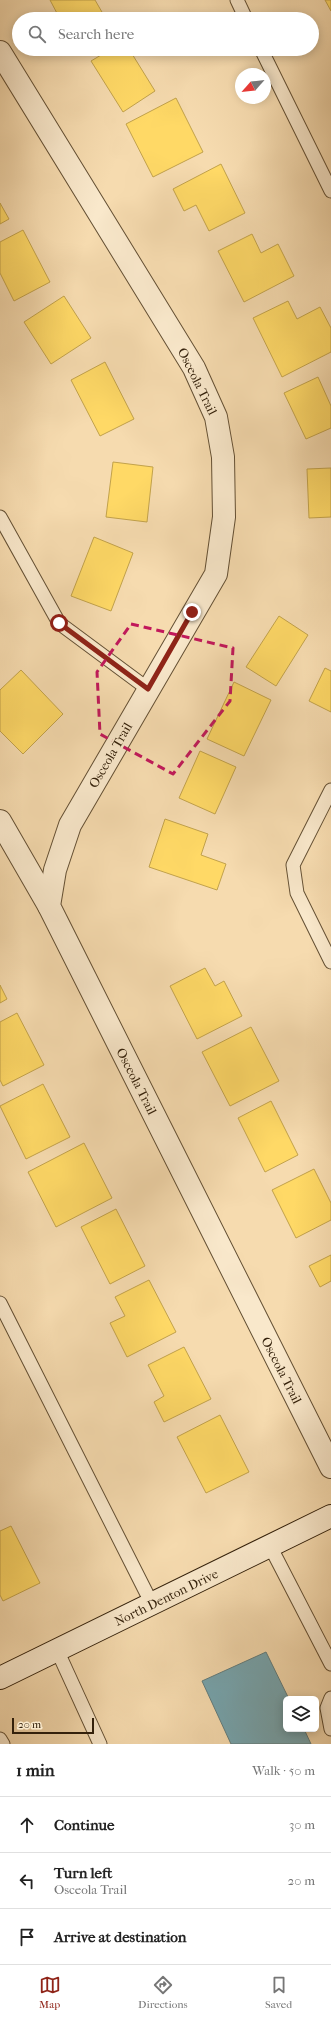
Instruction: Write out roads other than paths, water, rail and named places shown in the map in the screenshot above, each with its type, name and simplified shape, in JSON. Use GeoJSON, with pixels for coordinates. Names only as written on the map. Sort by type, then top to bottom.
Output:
{"type":"FeatureCollection","features":[{"type":"Feature","properties":{"kind":"street","name":"Osceola Trail"},"geometry":{"type":"LineString","coordinates":[[0,52],[194,368],[216,417],[223,457],[224,517],[216,574],[70,825],[55,870],[49,906],[331,1468]]}},
{"type":"Feature","properties":{"kind":"street"},"geometry":{"type":"LineString","coordinates":[[0,821],[49,906]]}},
{"type":"Feature","properties":{"kind":"street","name":"North Denton Drive"},"geometry":{"type":"LineString","coordinates":[[0,1678],[331,1516]]}},
{"type":"Feature","properties":{"kind":"lane"},"geometry":{"type":"LineString","coordinates":[[237,0],[243,12]]}},
{"type":"Feature","properties":{"kind":"lane"},"geometry":{"type":"LineString","coordinates":[[264,56],[331,191]]}},
{"type":"Feature","properties":{"kind":"lane"},"geometry":{"type":"LineString","coordinates":[[0,516],[59,623],[148,689]]}},
{"type":"Feature","properties":{"kind":"lane"},"geometry":{"type":"LineString","coordinates":[[331,790],[293,865],[297,893],[331,962]]}},
{"type":"Feature","properties":{"kind":"lane"},"geometry":{"type":"LineString","coordinates":[[0,1303],[152,1604]]}},
{"type":"Feature","properties":{"kind":"lane"},"geometry":{"type":"LineString","coordinates":[[270,1546],[331,1664]]}},
{"type":"Feature","properties":{"kind":"lane"},"geometry":{"type":"LineString","coordinates":[[57,1650],[100,1744]]}},
{"type":"Feature","properties":{"kind":"lane"},"geometry":{"type":"LineString","coordinates":[[331,1698],[327,1708],[331,1729]]}},
{"type":"Feature","properties":{"kind":"lane"},"geometry":{"type":"LineString","coordinates":[[0,1739],[3,1744]]}}]}
